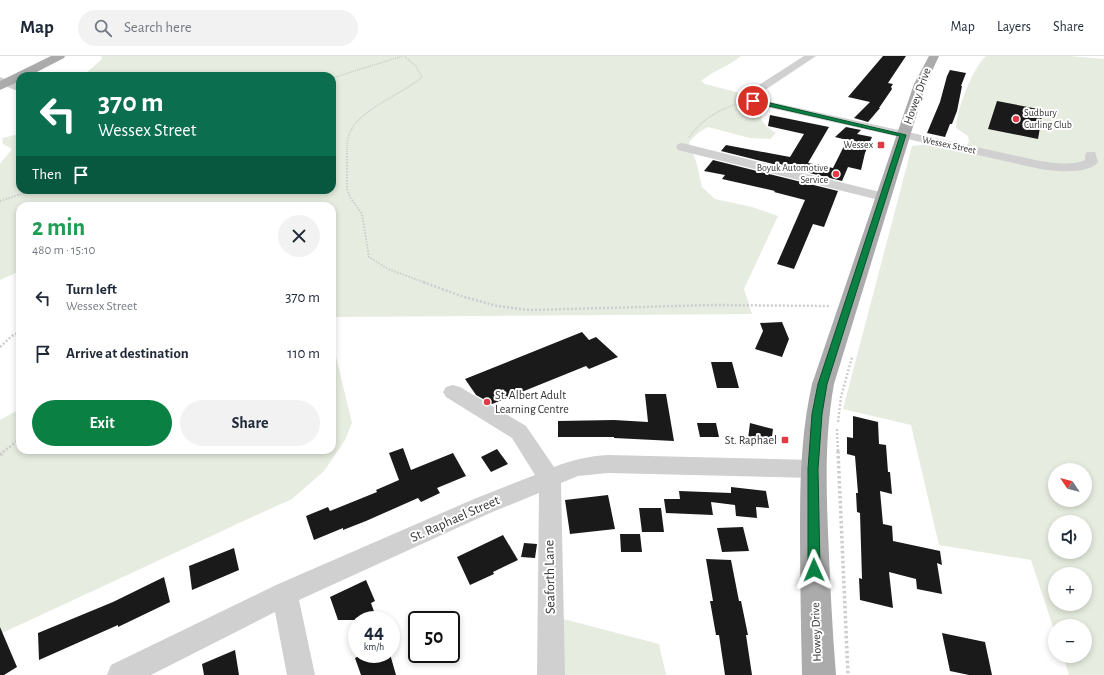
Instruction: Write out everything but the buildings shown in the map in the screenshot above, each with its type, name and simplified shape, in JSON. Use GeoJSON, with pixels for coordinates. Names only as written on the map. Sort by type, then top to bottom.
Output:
{"type":"FeatureCollection","features":[{"type":"Feature","properties":{"kind":"main road"},"geometry":{"type":"LineString","coordinates":[[26,72],[60,56]]}},
{"type":"Feature","properties":{"kind":"main road","name":"Howey Drive"},"geometry":{"type":"LineString","coordinates":[[818,675],[813,469],[817,414],[823,384],[903,135],[924,73],[934,56]]}},
{"type":"Feature","properties":{"kind":"main road"},"geometry":{"type":"LineString","coordinates":[[2,83],[16,76]]}},
{"type":"Feature","properties":{"kind":"street"},"geometry":{"type":"LineString","coordinates":[[753,101],[752,96],[755,92],[811,56]]}},
{"type":"Feature","properties":{"kind":"street"},"geometry":{"type":"LineString","coordinates":[[2,83],[16,88]]}},
{"type":"Feature","properties":{"kind":"street","name":"Wessex Street"},"geometry":{"type":"LineString","coordinates":[[753,101],[1040,165],[1059,167],[1085,165],[1092,162],[1091,155]]}},
{"type":"Feature","properties":{"kind":"street"},"geometry":{"type":"LineString","coordinates":[[682,147],[883,197]]}},
{"type":"Feature","properties":{"kind":"street"},"geometry":{"type":"LineString","coordinates":[[453,392],[519,432],[550,479]]}},
{"type":"Feature","properties":{"kind":"street","name":"St. Raphael Street"},"geometry":{"type":"LineString","coordinates":[[122,675],[285,594],[482,506],[575,468],[589,465],[813,469]]}},
{"type":"Feature","properties":{"kind":"street","name":"Seaforth Lane"},"geometry":{"type":"LineString","coordinates":[[550,479],[551,675]]}},
{"type":"Feature","properties":{"kind":"street"},"geometry":{"type":"LineString","coordinates":[[285,594],[301,675]]}},
{"type":"Feature","properties":{"kind":"path"},"geometry":{"type":"LineString","coordinates":[[336,77],[403,56],[416,66],[422,77],[405,90],[360,119],[350,131],[347,142],[346,177],[348,192],[361,212],[365,225],[369,256],[388,269],[468,298],[497,306],[530,310],[715,305],[830,306]]}},
{"type":"Feature","properties":{"kind":"path"},"geometry":{"type":"LineString","coordinates":[[682,147],[693,131],[712,114],[730,105],[753,101]]}},
{"type":"Feature","properties":{"kind":"path"},"geometry":{"type":"LineString","coordinates":[[0,201],[20,194]]}},
{"type":"Feature","properties":{"kind":"path"},"geometry":{"type":"LineString","coordinates":[[0,347],[16,334]]}},
{"type":"Feature","properties":{"kind":"path"},"geometry":{"type":"LineString","coordinates":[[848,675],[837,427],[842,397],[852,355]]}},
{"type":"Feature","properties":{"kind":"path"},"geometry":{"type":"LineString","coordinates":[[0,455],[16,442]]}},
{"type":"Feature","properties":{"kind":"shaded area"},"geometry":{"type":"Polygon","coordinates":[[[741,56],[701,81],[705,84],[752,96],[767,104],[761,119],[766,126],[776,133],[770,139],[750,138],[708,127],[699,132],[689,142],[696,161],[702,187],[715,199],[752,207],[778,216],[744,289],[752,314],[336,317],[336,202],[16,202],[16,273],[0,280],[0,164],[12,149],[3,144],[2,138],[16,135],[16,194],[336,194],[336,72],[87,72],[102,59],[101,57],[741,56]]]}},
{"type":"Feature","properties":{"kind":"shaded area"},"geometry":{"type":"Polygon","coordinates":[[[986,56],[1069,56],[1104,59],[1104,675],[1069,675],[1065,663],[1092,663],[1092,619],[1050,619],[1031,560],[939,545],[911,425],[843,409],[912,146],[939,143],[966,146],[969,142],[968,136],[956,128],[957,120],[962,100],[976,70],[986,56]]]}},
{"type":"Feature","properties":{"kind":"shaded area"},"geometry":{"type":"Polygon","coordinates":[[[336,357],[352,423],[345,440],[336,453],[336,357]]]}},
{"type":"Feature","properties":{"kind":"shaded area"},"geometry":{"type":"Polygon","coordinates":[[[16,411],[16,454],[336,454],[324,471],[292,499],[0,634],[0,420],[16,411]]]}},
{"type":"Feature","properties":{"kind":"shaded area"},"geometry":{"type":"Polygon","coordinates":[[[552,616],[659,644],[666,675],[553,675],[552,616]]]}},
{"type":"Feature","properties":{"kind":"place","name":"Sudbury Curling Club"},"geometry":{"type":"Point","coordinates":[1016,119]}},
{"type":"Feature","properties":{"kind":"place","name":"Wessex"},"geometry":{"type":"Point","coordinates":[881,145]}},
{"type":"Feature","properties":{"kind":"place","name":"Boyuk Automotive Service"},"geometry":{"type":"Point","coordinates":[836,174]}},
{"type":"Feature","properties":{"kind":"place","name":"St. Albert Adult Learning Centre"},"geometry":{"type":"Point","coordinates":[487,402]}},
{"type":"Feature","properties":{"kind":"place","name":"St. Raphael"},"geometry":{"type":"Point","coordinates":[785,440]}},
{"type":"Feature","properties":{"kind":"route"},"geometry":{"type":"LineString","coordinates":[[753,101],[903,135],[823,384],[817,414],[813,469],[814,570]]}}]}
